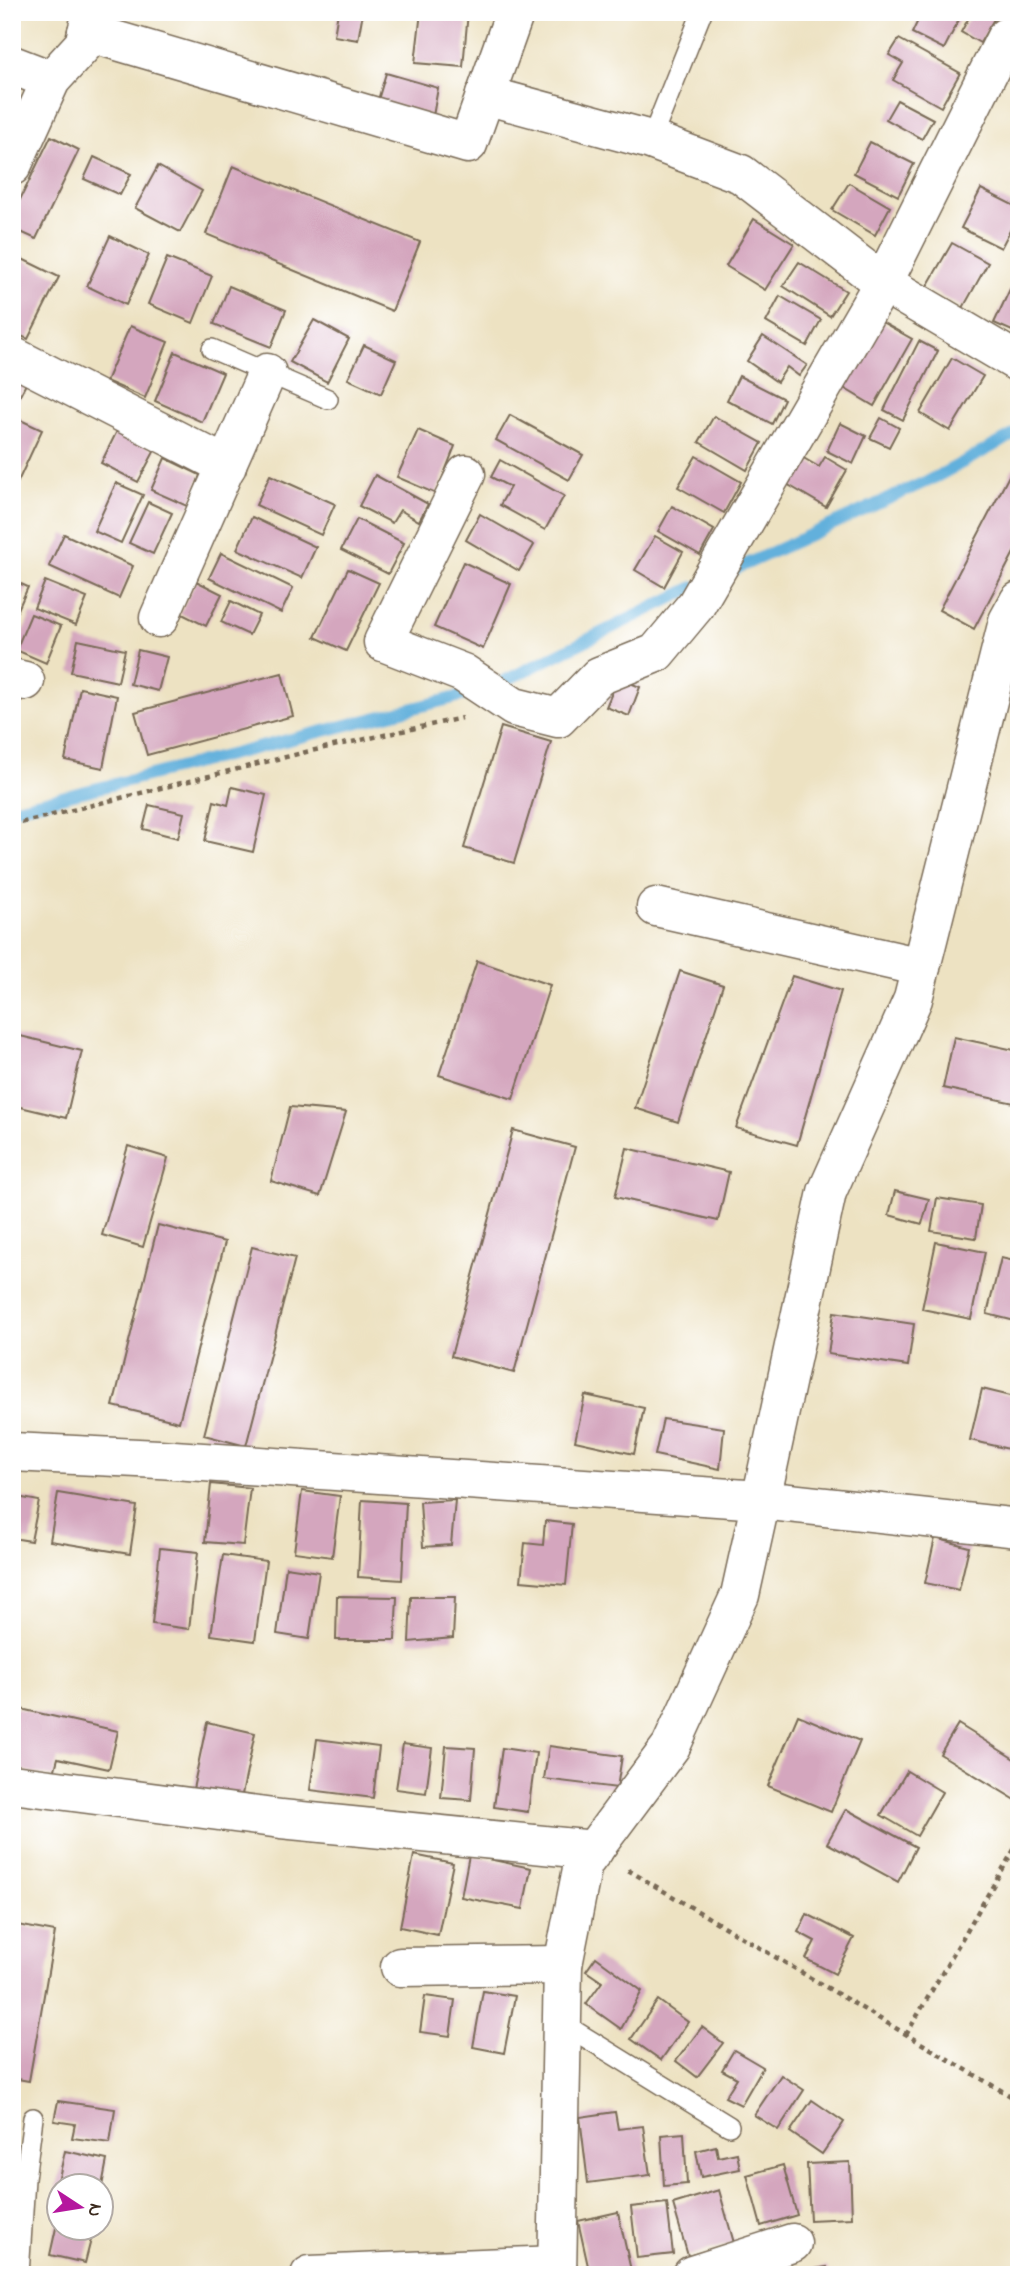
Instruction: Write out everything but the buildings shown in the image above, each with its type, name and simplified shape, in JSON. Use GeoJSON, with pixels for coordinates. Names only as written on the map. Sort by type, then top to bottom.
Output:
{"type":"FeatureCollection","features":[{"type":"Feature","properties":{"kind":"street"},"geometry":{"type":"LineString","coordinates":[[12,166],[51,80],[83,44],[89,22],[468,144],[515,12]]}},
{"type":"Feature","properties":{"kind":"street"},"geometry":{"type":"LineString","coordinates":[[466,474],[383,642],[463,673],[514,707],[558,719],[599,676],[656,653],[696,605],[883,283],[1006,37]]}},
{"type":"Feature","properties":{"kind":"street"},"geometry":{"type":"LineString","coordinates":[[12,65],[51,80]]}},
{"type":"Feature","properties":{"kind":"street"},"geometry":{"type":"LineString","coordinates":[[485,95],[651,140],[741,174],[883,283],[1019,363]]}},
{"type":"Feature","properties":{"kind":"street"},"geometry":{"type":"LineString","coordinates":[[12,356],[227,466]]}},
{"type":"Feature","properties":{"kind":"street"},"geometry":{"type":"LineString","coordinates":[[159,618],[267,373]]}},
{"type":"Feature","properties":{"kind":"street"},"geometry":{"type":"LineString","coordinates":[[310,2275],[557,2270],[563,1965],[583,1864],[671,1746],[740,1595],[827,1192],[913,999],[1005,635],[1019,601]]}},
{"type":"Feature","properties":{"kind":"street"},"geometry":{"type":"LineString","coordinates":[[656,907],[921,967]]}},
{"type":"Feature","properties":{"kind":"street"},"geometry":{"type":"LineString","coordinates":[[12,1452],[187,1461],[761,1500],[1019,1528]]}},
{"type":"Feature","properties":{"kind":"street"},"geometry":{"type":"LineString","coordinates":[[12,1784],[281,1819],[594,1850]]}},
{"type":"Feature","properties":{"kind":"street"},"geometry":{"type":"LineString","coordinates":[[400,1966],[563,1965]]}},
{"type":"Feature","properties":{"kind":"street"},"geometry":{"type":"LineString","coordinates":[[692,2275],[792,2243]]}},
{"type":"Feature","properties":{"kind":"lane"},"geometry":{"type":"LineString","coordinates":[[651,140],[702,12]]}},
{"type":"Feature","properties":{"kind":"lane"},"geometry":{"type":"LineString","coordinates":[[212,349],[328,399]]}},
{"type":"Feature","properties":{"kind":"lane"},"geometry":{"type":"LineString","coordinates":[[562,2023],[729,2126]]}},
{"type":"Feature","properties":{"kind":"lane"},"geometry":{"type":"LineString","coordinates":[[19,2275],[25,2179],[33,2118]]}},
{"type":"Feature","properties":{"kind":"path"},"geometry":{"type":"LineString","coordinates":[[12,825],[306,752],[514,707]]}},
{"type":"Feature","properties":{"kind":"path"},"geometry":{"type":"LineString","coordinates":[[906,2035],[1019,1841]]}},
{"type":"Feature","properties":{"kind":"path"},"geometry":{"type":"LineString","coordinates":[[594,1850],[1019,2101]]}},
{"type":"Feature","properties":{"kind":"waterway"},"geometry":{"type":"LineString","coordinates":[[727,573],[938,476],[1019,432]]}},
{"type":"Feature","properties":{"kind":"waterway"},"geometry":{"type":"LineString","coordinates":[[494,686],[694,587]]}},
{"type":"Feature","properties":{"kind":"waterway"},"geometry":{"type":"LineString","coordinates":[[12,809],[477,692]]}}]}
